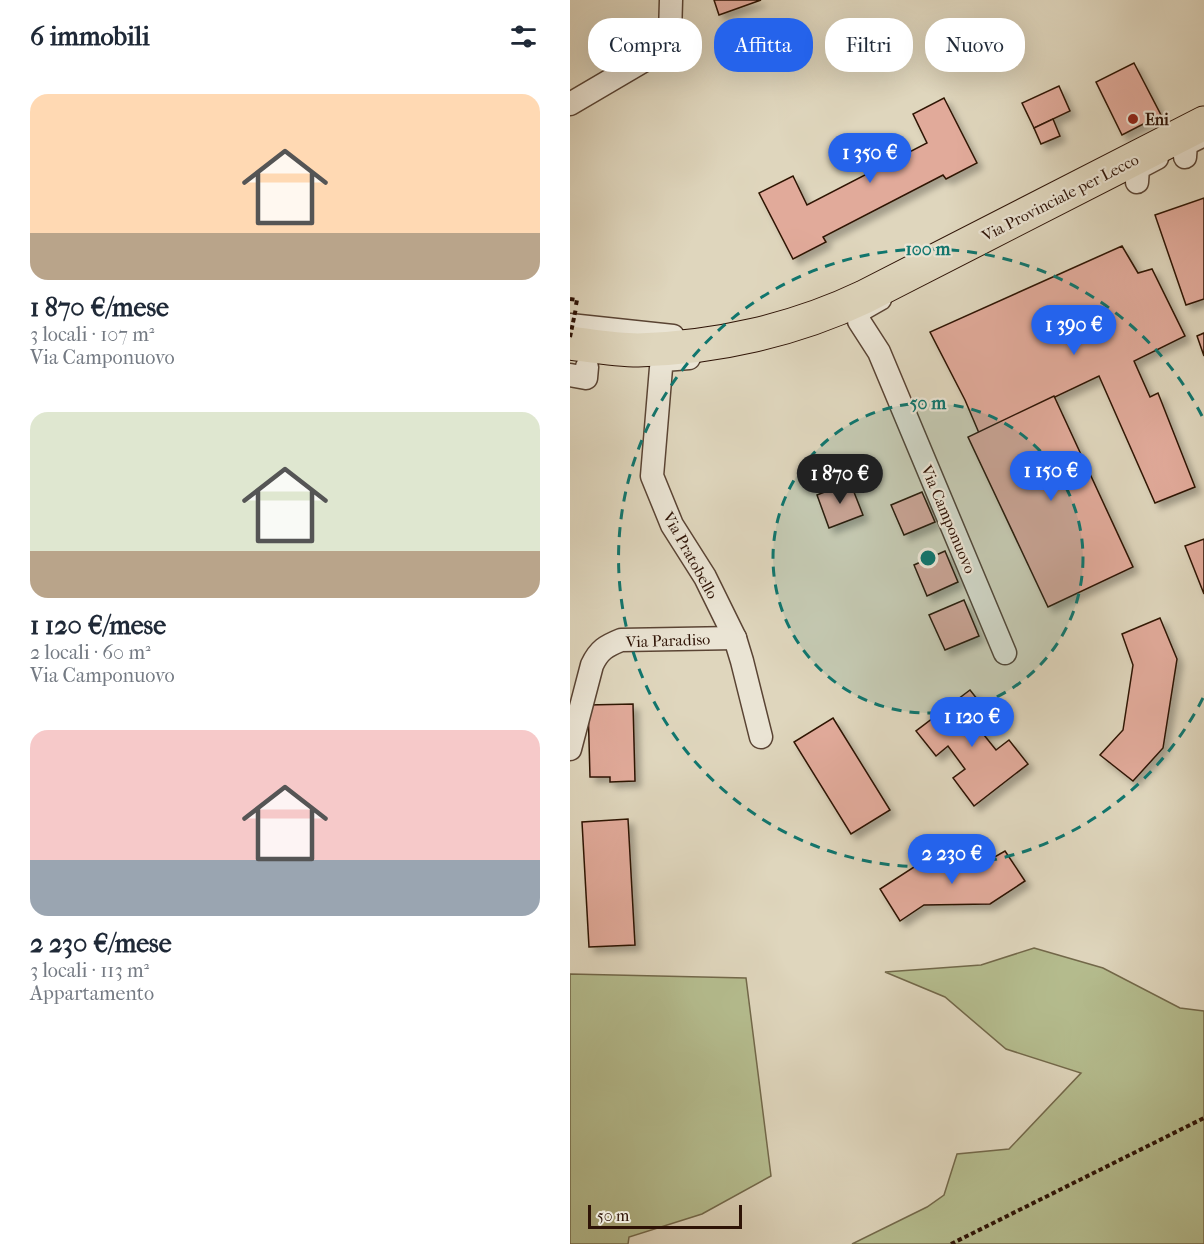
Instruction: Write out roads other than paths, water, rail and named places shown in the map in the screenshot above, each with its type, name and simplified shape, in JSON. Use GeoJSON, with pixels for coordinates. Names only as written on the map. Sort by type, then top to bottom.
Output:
{"type":"FeatureCollection","features":[{"type":"Feature","properties":{"kind":"main road","name":"Via Provinciale per Lecco"},"geometry":{"type":"LineString","coordinates":[[574,363],[612,372],[645,371],[712,364],[804,343],[859,321],[1137,182],[1191,145],[1204,123]]}},
{"type":"Feature","properties":{"kind":"main road","name":"Via Provinciale per Lecco"},"geometry":{"type":"LineString","coordinates":[[574,363],[638,350],[708,343],[798,324],[831,312],[919,269],[1191,145]]}},
{"type":"Feature","properties":{"kind":"street"},"geometry":{"type":"LineString","coordinates":[[570,104],[662,50],[670,35],[671,0]]}},
{"type":"Feature","properties":{"kind":"street"},"geometry":{"type":"LineString","coordinates":[[859,321],[859,311],[913,282],[917,278],[919,269]]}},
{"type":"Feature","properties":{"kind":"street"},"geometry":{"type":"LineString","coordinates":[[573,316],[708,343],[699,354],[682,359],[664,360],[661,368]]}},
{"type":"Feature","properties":{"kind":"street","name":"Via Camponuovo"},"geometry":{"type":"LineString","coordinates":[[859,321],[879,352],[1005,653]]}},
{"type":"Feature","properties":{"kind":"street","name":"Via Pratobello"},"geometry":{"type":"LineString","coordinates":[[661,368],[652,476],[672,525],[705,577],[735,638],[761,737]]}},
{"type":"Feature","properties":{"kind":"street","name":"Via Paradiso"},"geometry":{"type":"LineString","coordinates":[[570,749],[592,664],[604,647],[621,640],[735,638]]}},
{"type":"Feature","properties":{"kind":"place","name":"Eni"},"geometry":{"type":"Point","coordinates":[1133,119]}}]}
